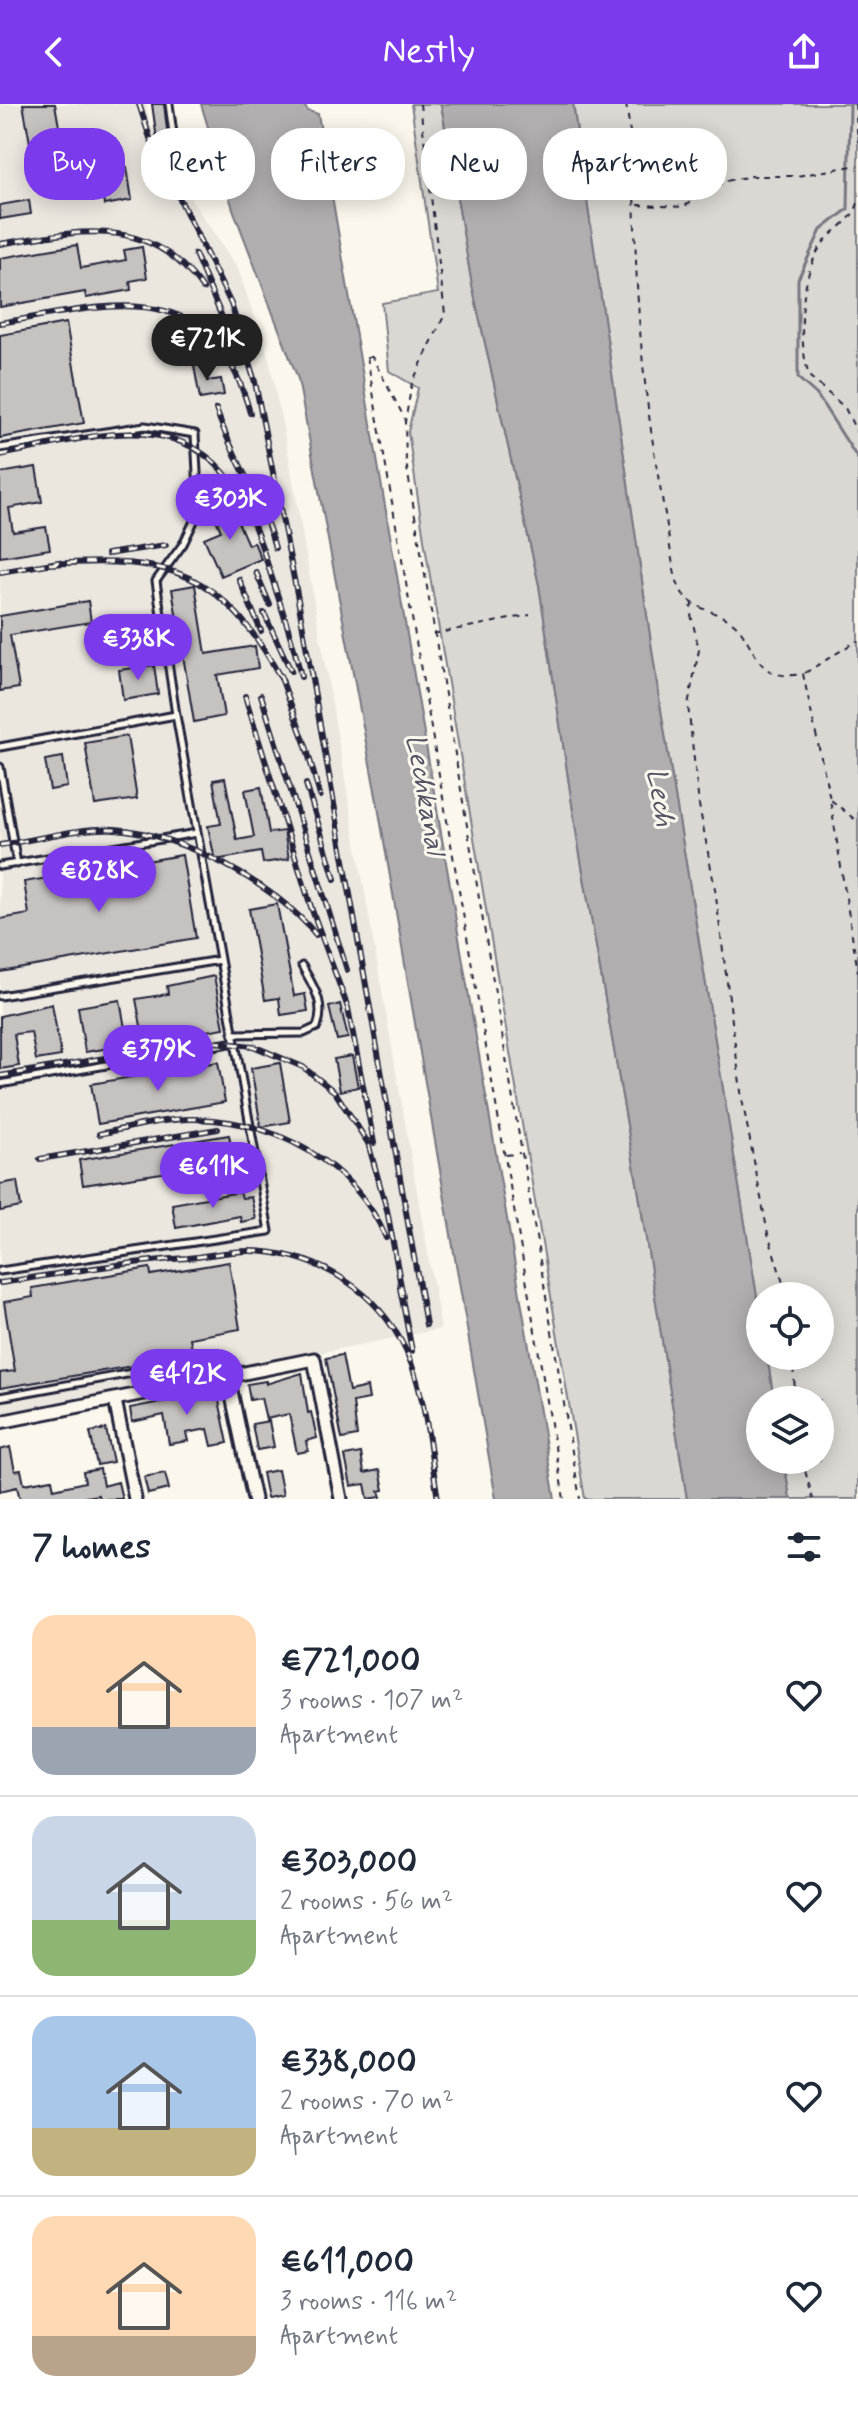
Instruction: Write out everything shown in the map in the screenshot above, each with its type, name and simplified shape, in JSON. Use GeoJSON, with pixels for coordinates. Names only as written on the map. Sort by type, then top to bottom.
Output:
{"type":"FeatureCollection","features":[{"type":"Feature","properties":{"kind":"street"},"geometry":{"type":"LineString","coordinates":[[0,1422],[314,1359],[341,1499]]}},
{"type":"Feature","properties":{"kind":"street"},"geometry":{"type":"LineString","coordinates":[[228,1377],[254,1499]]}},
{"type":"Feature","properties":{"kind":"street"},"geometry":{"type":"LineString","coordinates":[[115,1400],[135,1499]]}},
{"type":"Feature","properties":{"kind":"lane"},"geometry":{"type":"LineString","coordinates":[[169,104],[172,128]]}},
{"type":"Feature","properties":{"kind":"lane"},"geometry":{"type":"LineString","coordinates":[[0,448],[145,426],[195,434],[199,511],[183,544],[156,581],[176,715],[269,1231],[0,1271]]}},
{"type":"Feature","properties":{"kind":"lane"},"geometry":{"type":"LineString","coordinates":[[0,747],[176,715]]}},
{"type":"Feature","properties":{"kind":"lane"},"geometry":{"type":"LineString","coordinates":[[0,767],[17,864]]}},
{"type":"Feature","properties":{"kind":"lane"},"geometry":{"type":"LineString","coordinates":[[0,866],[197,833]]}},
{"type":"Feature","properties":{"kind":"lane"},"geometry":{"type":"LineString","coordinates":[[0,996],[220,960]]}},
{"type":"Feature","properties":{"kind":"lane"},"geometry":{"type":"LineString","coordinates":[[233,1034],[304,1033],[317,1027],[321,1009],[319,998],[302,966]]}},
{"type":"Feature","properties":{"kind":"lane"},"geometry":{"type":"LineString","coordinates":[[0,1084],[235,1042]]}},
{"type":"Feature","properties":{"kind":"lane"},"geometry":{"type":"LineString","coordinates":[[0,1397],[182,1364]]}},
{"type":"Feature","properties":{"kind":"path"},"geometry":{"type":"LineString","coordinates":[[420,104],[445,314],[412,383],[405,419],[406,462],[580,1499]]}},
{"type":"Feature","properties":{"kind":"path"},"geometry":{"type":"LineString","coordinates":[[626,104],[636,205],[636,259],[650,427],[680,590],[693,602],[728,617],[741,632],[759,664],[774,674],[803,674],[858,640]]}},
{"type":"Feature","properties":{"kind":"path"},"geometry":{"type":"LineString","coordinates":[[855,104],[858,142]]}},
{"type":"Feature","properties":{"kind":"path"},"geometry":{"type":"LineString","coordinates":[[636,205],[683,207],[726,181],[752,176],[797,176],[858,165]]}},
{"type":"Feature","properties":{"kind":"path"},"geometry":{"type":"LineString","coordinates":[[858,203],[846,223],[835,230],[819,249],[805,290],[805,362],[809,376],[845,408],[858,435]]}},
{"type":"Feature","properties":{"kind":"path"},"geometry":{"type":"LineString","coordinates":[[405,419],[372,357],[367,357],[564,1499]]}},
{"type":"Feature","properties":{"kind":"path"},"geometry":{"type":"LineString","coordinates":[[693,602],[690,610],[699,650],[688,705],[699,805],[715,889],[742,1099],[768,1234],[783,1282]]}},
{"type":"Feature","properties":{"kind":"path"},"geometry":{"type":"LineString","coordinates":[[433,634],[530,615]]}},
{"type":"Feature","properties":{"kind":"path"},"geometry":{"type":"LineString","coordinates":[[803,674],[830,799],[858,972]]}},
{"type":"Feature","properties":{"kind":"path"},"geometry":{"type":"LineString","coordinates":[[830,799],[858,822]]}},
{"type":"Feature","properties":{"kind":"path"},"geometry":{"type":"LineString","coordinates":[[505,1155],[521,1153]]}},
{"type":"Feature","properties":{"kind":"path"},"geometry":{"type":"LineString","coordinates":[[806,1474],[813,1499]]}},
{"type":"Feature","properties":{"kind":"shaded area"},"geometry":{"type":"Polygon","coordinates":[[[0,104],[146,104],[152,128],[141,128],[141,200],[192,200],[238,269],[269,359],[288,452],[441,1329],[0,1415],[0,104]]]}},
{"type":"Feature","properties":{"kind":"shaded area"},"geometry":{"type":"Polygon","coordinates":[[[411,104],[441,104],[445,128],[421,128],[421,174],[411,104]]]}},
{"type":"Feature","properties":{"kind":"shaded area"},"geometry":{"type":"Polygon","coordinates":[[[573,104],[858,104],[858,1499],[790,1499],[786,1474],[834,1474],[834,1386],[772,1386],[769,1370],[834,1370],[834,1282],[755,1282],[659,698],[587,200],[727,200],[727,128],[576,128],[573,104]]]}},
{"type":"Feature","properties":{"kind":"shaded area"},"geometry":{"type":"Polygon","coordinates":[[[425,200],[457,200],[472,285],[539,585],[577,837],[638,1188],[687,1499],[585,1499],[425,546],[408,432],[418,388],[389,371],[382,303],[438,293],[425,200]]]}},
{"type":"Feature","properties":{"kind":"water","name":"Lechkanal"},"geometry":{"type":"Polygon","coordinates":[[[201,104],[303,104],[308,111],[318,114],[320,128],[271,128],[271,200],[333,200],[555,1499],[496,1499],[379,812],[298,379],[230,200],[255,200],[255,128],[208,128],[201,104]]]}},
{"type":"Feature","properties":{"kind":"water","name":"Lech"},"geometry":{"type":"Polygon","coordinates":[[[441,104],[573,104],[576,128],[543,128],[543,200],[587,200],[659,698],[755,1282],[746,1282],[746,1370],[769,1370],[772,1386],[746,1386],[746,1474],[786,1474],[790,1499],[687,1499],[638,1188],[577,837],[539,585],[472,285],[457,200],[527,200],[527,128],[445,128],[441,104]]]}},
{"type":"Feature","properties":{"kind":"building"},"geometry":{"type":"Polygon","coordinates":[[[23,104],[55,104],[59,128],[27,128],[23,104]]]}},
{"type":"Feature","properties":{"kind":"building"},"geometry":{"type":"Polygon","coordinates":[[[152,104],[164,104],[167,128],[155,128],[152,104]]]}},
{"type":"Feature","properties":{"kind":"building"},"geometry":{"type":"Polygon","coordinates":[[[125,167],[132,200],[104,205],[103,200],[125,200],[125,167]]]}},
{"type":"Feature","properties":{"kind":"building"},"geometry":{"type":"Polygon","coordinates":[[[29,200],[31,214],[0,219],[0,205],[29,200]]]}},
{"type":"Feature","properties":{"kind":"building"},"geometry":{"type":"Polygon","coordinates":[[[77,245],[81,268],[126,260],[124,250],[142,247],[147,278],[130,281],[131,290],[86,298],[85,292],[0,307],[0,258],[77,245]]]}},
{"type":"Feature","properties":{"kind":"building"},"geometry":{"type":"Polygon","coordinates":[[[66,323],[84,423],[0,438],[0,335],[66,323]]]}},
{"type":"Feature","properties":{"kind":"building"},"geometry":{"type":"Polygon","coordinates":[[[203,358],[207,381],[221,379],[224,395],[200,399],[193,360],[203,358]]]}},
{"type":"Feature","properties":{"kind":"building"},"geometry":{"type":"Polygon","coordinates":[[[36,467],[42,502],[9,508],[13,532],[46,527],[50,549],[0,557],[0,473],[36,467]]]}},
{"type":"Feature","properties":{"kind":"building"},"geometry":{"type":"Polygon","coordinates":[[[225,492],[248,545],[254,542],[261,559],[221,576],[204,538],[221,531],[217,522],[225,519],[215,496],[225,492]]]}},
{"type":"Feature","properties":{"kind":"building"},"geometry":{"type":"Polygon","coordinates":[[[195,585],[206,654],[255,646],[258,668],[217,675],[224,716],[194,722],[172,589],[195,585]]]}},
{"type":"Feature","properties":{"kind":"building"},"geometry":{"type":"Polygon","coordinates":[[[88,601],[91,622],[10,635],[19,688],[0,691],[0,616],[88,601]]]}},
{"type":"Feature","properties":{"kind":"building"},"geometry":{"type":"Polygon","coordinates":[[[154,665],[158,694],[123,700],[119,670],[154,665]]]}},
{"type":"Feature","properties":{"kind":"building"},"geometry":{"type":"Polygon","coordinates":[[[127,736],[137,799],[95,805],[85,743],[127,736]]]}},
{"type":"Feature","properties":{"kind":"building"},"geometry":{"type":"Polygon","coordinates":[[[63,757],[67,787],[50,790],[45,760],[63,757]]]}},
{"type":"Feature","properties":{"kind":"building"},"geometry":{"type":"Polygon","coordinates":[[[225,778],[237,840],[254,837],[245,790],[261,787],[269,833],[284,831],[289,859],[263,863],[261,852],[215,860],[208,826],[221,824],[213,780],[225,778]]]}},
{"type":"Feature","properties":{"kind":"building"},"geometry":{"type":"Polygon","coordinates":[[[182,855],[196,938],[0,972],[0,919],[29,914],[24,882],[182,855]]]}},
{"type":"Feature","properties":{"kind":"building"},"geometry":{"type":"Polygon","coordinates":[[[277,904],[294,996],[305,994],[308,1011],[281,1015],[279,998],[265,1000],[249,909],[277,904]]]}},
{"type":"Feature","properties":{"kind":"building"},"geometry":{"type":"Polygon","coordinates":[[[214,976],[224,1028],[144,1042],[136,999],[168,994],[167,986],[214,976]]]}},
{"type":"Feature","properties":{"kind":"building"},"geometry":{"type":"Polygon","coordinates":[[[120,1000],[128,1045],[85,1052],[78,1007],[120,1000]]]}},
{"type":"Feature","properties":{"kind":"building"},"geometry":{"type":"Polygon","coordinates":[[[52,1004],[61,1056],[36,1060],[31,1032],[14,1034],[19,1066],[0,1069],[0,1016],[52,1004]]]}},
{"type":"Feature","properties":{"kind":"building"},"geometry":{"type":"Polygon","coordinates":[[[340,1004],[348,1038],[337,1040],[329,1007],[340,1004]]]}},
{"type":"Feature","properties":{"kind":"building"},"geometry":{"type":"Polygon","coordinates":[[[352,1056],[358,1087],[340,1091],[334,1059],[352,1056]]]}},
{"type":"Feature","properties":{"kind":"building"},"geometry":{"type":"Polygon","coordinates":[[[218,1062],[225,1102],[98,1124],[91,1084],[218,1062]]]}},
{"type":"Feature","properties":{"kind":"building"},"geometry":{"type":"Polygon","coordinates":[[[280,1063],[290,1122],[261,1127],[251,1068],[280,1063]]]}},
{"type":"Feature","properties":{"kind":"building"},"geometry":{"type":"Polygon","coordinates":[[[229,1135],[234,1162],[83,1185],[79,1160],[229,1135]]]}},
{"type":"Feature","properties":{"kind":"building"},"geometry":{"type":"Polygon","coordinates":[[[17,1181],[21,1207],[0,1211],[0,1184],[17,1181]]]}},
{"type":"Feature","properties":{"kind":"building"},"geometry":{"type":"Polygon","coordinates":[[[240,1192],[242,1198],[251,1197],[256,1219],[241,1222],[240,1216],[176,1228],[172,1204],[240,1192]]]}},
{"type":"Feature","properties":{"kind":"building"},"geometry":{"type":"Polygon","coordinates":[[[229,1262],[240,1329],[190,1338],[193,1356],[0,1388],[0,1373],[15,1371],[4,1302],[33,1297],[32,1288],[150,1268],[151,1275],[229,1262]]]}},
{"type":"Feature","properties":{"kind":"building"},"geometry":{"type":"Polygon","coordinates":[[[342,1355],[349,1391],[367,1387],[369,1399],[353,1402],[357,1436],[342,1439],[326,1358],[342,1355]]]}},
{"type":"Feature","properties":{"kind":"building"},"geometry":{"type":"Polygon","coordinates":[[[302,1373],[308,1413],[311,1412],[317,1438],[306,1441],[308,1451],[297,1453],[289,1414],[266,1419],[261,1398],[250,1400],[247,1384],[266,1381],[266,1384],[302,1373]]]}},
{"type":"Feature","properties":{"kind":"building"},"geometry":{"type":"Polygon","coordinates":[[[217,1391],[228,1443],[212,1446],[208,1429],[186,1433],[188,1441],[169,1444],[164,1415],[132,1422],[130,1408],[217,1391]]]}},
{"type":"Feature","properties":{"kind":"building"},"geometry":{"type":"Polygon","coordinates":[[[269,1421],[274,1447],[257,1450],[252,1424],[269,1421]]]}},
{"type":"Feature","properties":{"kind":"building"},"geometry":{"type":"Polygon","coordinates":[[[106,1429],[113,1462],[97,1465],[90,1432],[106,1429]]]}},
{"type":"Feature","properties":{"kind":"building"},"geometry":{"type":"Polygon","coordinates":[[[10,1447],[15,1471],[21,1470],[24,1484],[52,1479],[54,1489],[85,1482],[83,1472],[100,1469],[103,1486],[118,1482],[122,1499],[99,1499],[98,1495],[75,1499],[20,1499],[17,1487],[0,1491],[0,1450],[10,1447]]]}},
{"type":"Feature","properties":{"kind":"building"},"geometry":{"type":"Polygon","coordinates":[[[361,1453],[364,1473],[380,1470],[384,1490],[379,1491],[381,1497],[368,1499],[365,1484],[351,1486],[345,1456],[361,1453]]]}},
{"type":"Feature","properties":{"kind":"building"},"geometry":{"type":"Polygon","coordinates":[[[278,1470],[283,1495],[267,1498],[262,1473],[278,1470]]]}},
{"type":"Feature","properties":{"kind":"building"},"geometry":{"type":"Polygon","coordinates":[[[165,1473],[169,1489],[148,1494],[144,1477],[165,1473]]]}},
{"type":"Feature","properties":{"kind":"waterway"},"geometry":{"type":"LineString","coordinates":[[850,104],[848,209],[821,230],[798,279],[798,378],[817,395],[858,459]]}},
{"type":"Feature","properties":{"kind":"railway"},"geometry":{"type":"LineString","coordinates":[[139,104],[150,138],[231,304],[255,382],[297,594],[426,1325]]}},
{"type":"Feature","properties":{"kind":"railway"},"geometry":{"type":"LineString","coordinates":[[0,244],[85,232],[136,238],[160,248],[182,265],[203,289]]}},
{"type":"Feature","properties":{"kind":"railway"},"geometry":{"type":"LineString","coordinates":[[195,254],[236,350]]}},
{"type":"Feature","properties":{"kind":"railway"},"geometry":{"type":"LineString","coordinates":[[0,323],[118,306],[152,308],[183,318],[211,337],[233,368],[250,413]]}},
{"type":"Feature","properties":{"kind":"railway"},"geometry":{"type":"LineString","coordinates":[[216,409],[263,512],[275,548]]}},
{"type":"Feature","properties":{"kind":"railway"},"geometry":{"type":"LineString","coordinates":[[0,455],[127,433],[174,439],[216,464],[232,483],[255,527],[301,677]]}},
{"type":"Feature","properties":{"kind":"railway"},"geometry":{"type":"LineString","coordinates":[[107,554],[166,545]]}},
{"type":"Feature","properties":{"kind":"railway"},"geometry":{"type":"LineString","coordinates":[[0,572],[59,562]]}},
{"type":"Feature","properties":{"kind":"railway"},"geometry":{"type":"LineString","coordinates":[[49,564],[129,563],[161,568],[190,578],[215,593],[238,615],[261,644],[283,682]]}},
{"type":"Feature","properties":{"kind":"railway"},"geometry":{"type":"LineString","coordinates":[[256,572],[270,605]]}},
{"type":"Feature","properties":{"kind":"railway"},"geometry":{"type":"LineString","coordinates":[[239,579],[261,631]]}},
{"type":"Feature","properties":{"kind":"railway"},"geometry":{"type":"LineString","coordinates":[[264,613],[291,671]]}},
{"type":"Feature","properties":{"kind":"railway"},"geometry":{"type":"LineString","coordinates":[[280,675],[306,746],[320,796]]}},
{"type":"Feature","properties":{"kind":"railway"},"geometry":{"type":"LineString","coordinates":[[261,695],[347,970]]}},
{"type":"Feature","properties":{"kind":"railway"},"geometry":{"type":"LineString","coordinates":[[245,696],[312,910],[348,1008],[374,1143]]}},
{"type":"Feature","properties":{"kind":"railway"},"geometry":{"type":"LineString","coordinates":[[306,784],[335,879]]}},
{"type":"Feature","properties":{"kind":"railway"},"geometry":{"type":"LineString","coordinates":[[0,845],[101,829],[168,840],[224,864],[252,880],[277,897],[316,935]]}},
{"type":"Feature","properties":{"kind":"railway"},"geometry":{"type":"LineString","coordinates":[[0,1076],[204,1041],[253,1046],[303,1067],[335,1092],[368,1143],[387,1210],[403,1297]]}},
{"type":"Feature","properties":{"kind":"railway"},"geometry":{"type":"LineString","coordinates":[[99,1134],[159,1122],[195,1119],[225,1121],[282,1137],[333,1168],[354,1188],[372,1211],[386,1238]]}},
{"type":"Feature","properties":{"kind":"railway"},"geometry":{"type":"LineString","coordinates":[[40,1159],[218,1129]]}},
{"type":"Feature","properties":{"kind":"railway"},"geometry":{"type":"LineString","coordinates":[[0,1283],[117,1265],[249,1251],[294,1257],[316,1265],[355,1287],[387,1319],[400,1339],[421,1396],[438,1499]]}},
{"type":"Feature","properties":{"kind":"railway"},"geometry":{"type":"LineString","coordinates":[[400,1288],[412,1351]]}}]}
